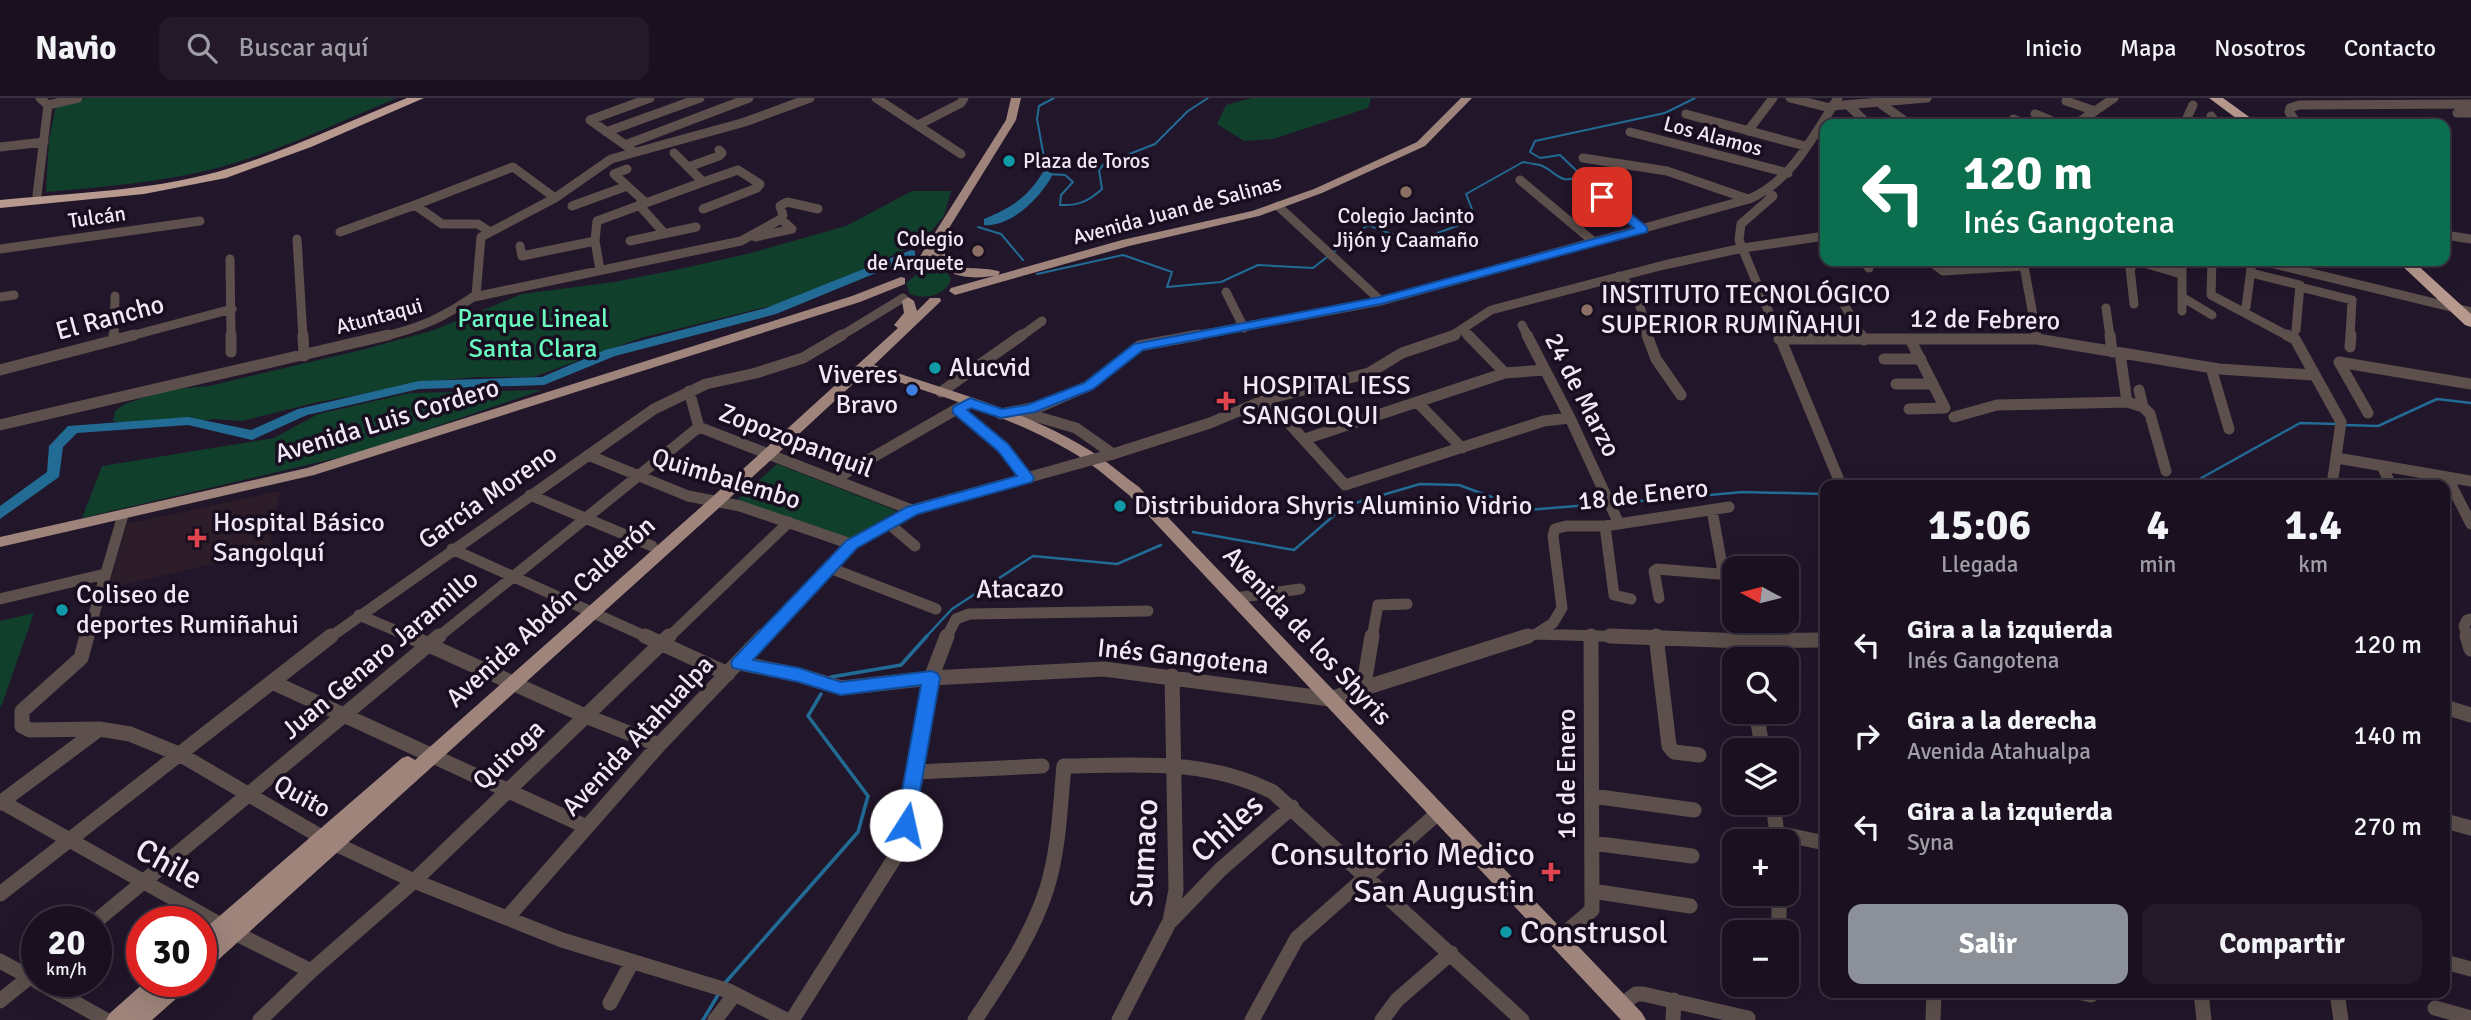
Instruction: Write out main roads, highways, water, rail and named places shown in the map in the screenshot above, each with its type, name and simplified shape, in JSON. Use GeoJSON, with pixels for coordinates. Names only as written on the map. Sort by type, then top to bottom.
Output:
{"type":"FeatureCollection","features":[{"type":"Feature","properties":{"kind":"highway"},"geometry":{"type":"LineString","coordinates":[[0,202],[37,195],[137,185],[205,173],[267,154],[406,98]]}},
{"type":"Feature","properties":{"kind":"highway"},"geometry":{"type":"LineString","coordinates":[[0,202],[143,190],[193,181],[275,156],[418,98]]}},
{"type":"Feature","properties":{"kind":"highway"},"geometry":{"type":"LineString","coordinates":[[2215,98],[2245,119]]}},
{"type":"Feature","properties":{"kind":"highway"},"geometry":{"type":"LineString","coordinates":[[2412,266],[2463,310],[2471,322]]}},
{"type":"Feature","properties":{"kind":"main road"},"geometry":{"type":"LineString","coordinates":[[903,294],[1011,120],[1016,98]]}},
{"type":"Feature","properties":{"kind":"main road","name":"Avenida Juan de Salinas"},"geometry":{"type":"LineString","coordinates":[[935,300],[955,291],[1126,243],[1255,214],[1278,206],[1413,142],[1432,127],[1458,98]]}},
{"type":"Feature","properties":{"kind":"main road","name":"Avenida Juan de Salinas"},"geometry":{"type":"LineString","coordinates":[[918,269],[985,274],[1123,237],[1236,213],[1322,186],[1421,144],[1468,98]]}},
{"type":"Feature","properties":{"kind":"main road"},"geometry":{"type":"LineString","coordinates":[[936,242],[940,257],[960,282],[955,291]]}},
{"type":"Feature","properties":{"kind":"main road","name":"Avenida Luis Cordero"},"geometry":{"type":"LineString","coordinates":[[0,542],[250,494],[355,466],[864,302],[903,294],[935,300]]}},
{"type":"Feature","properties":{"kind":"main road","name":"Avenida Abdón Calderón"},"geometry":{"type":"LineString","coordinates":[[869,359],[909,317],[912,310],[903,294]]}},
{"type":"Feature","properties":{"kind":"main road","name":"Avenida Abdón Calderón"},"geometry":{"type":"LineString","coordinates":[[217,943],[229,929],[935,300]]}},
{"type":"Feature","properties":{"kind":"main road","name":"Avenida de los Shyris"},"geometry":{"type":"LineString","coordinates":[[869,359],[882,370],[941,392],[964,406],[1001,414],[1067,443],[1134,491],[1635,1020]]}},
{"type":"Feature","properties":{"kind":"main road","name":"Avenida Abdón Calderón"},"geometry":{"type":"LineString","coordinates":[[586,612],[652,546],[710,501]]}},
{"type":"Feature","properties":{"kind":"main road","name":"Avenida Luis Cordero"},"geometry":{"type":"LineString","coordinates":[[0,550],[122,519]]}},
{"type":"Feature","properties":{"kind":"main road","name":"Avenida Abdón Calderón"},"geometry":{"type":"LineString","coordinates":[[217,936],[229,929]]}},
{"type":"Feature","properties":{"kind":"main road"},"geometry":{"type":"LineString","coordinates":[[117,1020],[143,997]]}},
{"type":"Feature","properties":{"kind":"main road"},"geometry":{"type":"LineString","coordinates":[[137,1020],[163,997]]}},
{"type":"Feature","properties":{"kind":"waterway"},"geometry":{"type":"LineString","coordinates":[[1054,98],[1039,106],[1037,119],[1047,174],[1065,175],[1073,182],[1061,195],[1060,205],[1072,205],[1092,197],[1102,189],[1099,170],[1104,164],[1155,144],[1188,111],[1208,98]]}},
{"type":"Feature","properties":{"kind":"waterway"},"geometry":{"type":"LineString","coordinates":[[1037,274],[1123,255],[1172,272],[1167,287],[1221,282],[1258,265],[1313,268],[1368,225],[1399,237],[1432,235],[1476,219],[1466,194],[1523,162],[1540,165],[1563,179],[1581,175],[1560,155],[1540,158],[1530,152],[1535,141],[1665,113],[1695,98]]}},
{"type":"Feature","properties":{"kind":"waterway"},"geometry":{"type":"LineString","coordinates":[[988,222],[1031,199],[1047,174]]}},
{"type":"Feature","properties":{"kind":"waterway"},"geometry":{"type":"LineString","coordinates":[[978,227],[1001,234],[1023,260]]}},
{"type":"Feature","properties":{"kind":"waterway"},"geometry":{"type":"LineString","coordinates":[[0,514],[54,474],[56,446],[73,429],[188,421],[252,435],[303,412],[419,385],[544,381],[610,353],[771,311],[911,254]]}},
{"type":"Feature","properties":{"kind":"waterway"},"geometry":{"type":"LineString","coordinates":[[2344,425],[2378,426],[2437,399],[2471,403]]}},
{"type":"Feature","properties":{"kind":"waterway"},"geometry":{"type":"LineString","coordinates":[[2198,480],[2300,423],[2337,424]]}},
{"type":"Feature","properties":{"kind":"waterway"},"geometry":{"type":"LineString","coordinates":[[1193,532],[1294,550],[1345,506],[1420,484],[1459,485],[1527,510],[1601,504]]}},
{"type":"Feature","properties":{"kind":"waterway"},"geometry":{"type":"LineString","coordinates":[[1618,503],[1743,492],[1820,494]]}},
{"type":"Feature","properties":{"kind":"waterway"},"geometry":{"type":"LineString","coordinates":[[925,638],[952,609],[1033,556],[1117,564],[1161,545]]}},
{"type":"Feature","properties":{"kind":"waterway"},"geometry":{"type":"LineString","coordinates":[[831,677],[901,665],[927,636]]}},
{"type":"Feature","properties":{"kind":"waterway"},"geometry":{"type":"LineString","coordinates":[[725,983],[858,832],[868,796],[808,716],[821,694]]}},
{"type":"Feature","properties":{"kind":"waterway"},"geometry":{"type":"LineString","coordinates":[[703,1020],[718,995]]}},
{"type":"Feature","properties":{"kind":"place","name":"Plaza de Toros"},"geometry":{"type":"Point","coordinates":[1009,161]}},
{"type":"Feature","properties":{"kind":"place","name":"Colegio Jacinto Jijón y Caamaño"},"geometry":{"type":"Point","coordinates":[1406,192]}},
{"type":"Feature","properties":{"kind":"place","name":"Colegio de Arquete"},"geometry":{"type":"Point","coordinates":[978,251]}},
{"type":"Feature","properties":{"kind":"place","name":"INSTITUTO TECNOLÓGICO SUPERIOR RUMIÑAHUI"},"geometry":{"type":"Point","coordinates":[1587,310]}},
{"type":"Feature","properties":{"kind":"place","name":"Alucvid"},"geometry":{"type":"Point","coordinates":[935,368]}},
{"type":"Feature","properties":{"kind":"place","name":"Viveres Bravo"},"geometry":{"type":"Point","coordinates":[912,390]}},
{"type":"Feature","properties":{"kind":"place","name":"HOSPITAL IESS SANGOLQUI"},"geometry":{"type":"Point","coordinates":[1226,401]}},
{"type":"Feature","properties":{"kind":"place","name":"Distribuidora Shyris Aluminio Vidrio"},"geometry":{"type":"Point","coordinates":[1120,506]}},
{"type":"Feature","properties":{"kind":"place","name":"Hospital Básico Sangolquí"},"geometry":{"type":"Point","coordinates":[197,538]}},
{"type":"Feature","properties":{"kind":"place","name":"Coliseo de deportes Rumiñahui"},"geometry":{"type":"Point","coordinates":[62,610]}},
{"type":"Feature","properties":{"kind":"place","name":"Consultorio Medico San Augustin"},"geometry":{"type":"Point","coordinates":[1551,872]}},
{"type":"Feature","properties":{"kind":"place","name":"Construsol"},"geometry":{"type":"Point","coordinates":[1506,932]}},
{"type":"Feature","properties":{"kind":"park label","name":"Parque Lineal Santa Clara"},"geometry":{"type":"Point","coordinates":[533,334]}}]}
